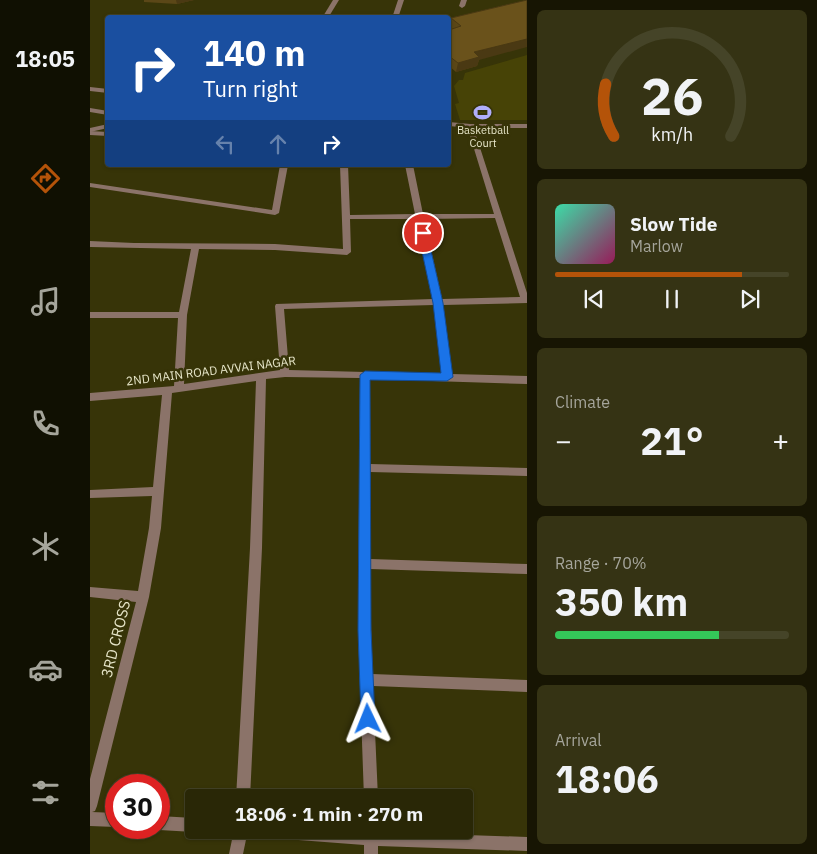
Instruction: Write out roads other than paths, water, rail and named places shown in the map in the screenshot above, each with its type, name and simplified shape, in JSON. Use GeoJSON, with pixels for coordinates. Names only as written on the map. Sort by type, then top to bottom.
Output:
{"type":"FeatureCollection","features":[{"type":"Feature","properties":{"kind":"street"},"geometry":{"type":"LineString","coordinates":[[327,15],[336,0]]}},
{"type":"Feature","properties":{"kind":"street"},"geometry":{"type":"LineString","coordinates":[[396,15],[401,0]]}},
{"type":"Feature","properties":{"kind":"street"},"geometry":{"type":"LineString","coordinates":[[90,89],[105,91]]}},
{"type":"Feature","properties":{"kind":"street"},"geometry":{"type":"LineString","coordinates":[[90,110],[105,112]]}},
{"type":"Feature","properties":{"kind":"street"},"geometry":{"type":"LineString","coordinates":[[451,124],[527,126]]}},
{"type":"Feature","properties":{"kind":"street"},"geometry":{"type":"LineString","coordinates":[[285,373],[279,306],[526,300],[497,216],[470,126]]}},
{"type":"Feature","properties":{"kind":"street"},"geometry":{"type":"LineString","coordinates":[[90,132],[105,127]]}},
{"type":"Feature","properties":{"kind":"street"},"geometry":{"type":"LineString","coordinates":[[90,132],[105,134]]}},
{"type":"Feature","properties":{"kind":"street"},"geometry":{"type":"LineString","coordinates":[[90,185],[275,213],[284,167]]}},
{"type":"Feature","properties":{"kind":"street"},"geometry":{"type":"LineString","coordinates":[[90,244],[274,247],[347,252],[344,167]]}},
{"type":"Feature","properties":{"kind":"street"},"geometry":{"type":"LineString","coordinates":[[409,167],[438,303],[447,377]]}},
{"type":"Feature","properties":{"kind":"street"},"geometry":{"type":"LineString","coordinates":[[347,217],[497,216]]}},
{"type":"Feature","properties":{"kind":"street"},"geometry":{"type":"LineString","coordinates":[[179,388],[182,315],[195,247]]}},
{"type":"Feature","properties":{"kind":"street"},"geometry":{"type":"LineString","coordinates":[[90,315],[182,315]]}},
{"type":"Feature","properties":{"kind":"street","name":"2ND MAIN ROAD AVVAI NAGAR"},"geometry":{"type":"LineString","coordinates":[[90,397],[167,391],[285,373],[527,380]]}},
{"type":"Feature","properties":{"kind":"street"},"geometry":{"type":"LineString","coordinates":[[365,375],[364,564],[371,789]]}},
{"type":"Feature","properties":{"kind":"street"},"geometry":{"type":"LineString","coordinates":[[243,789],[256,548],[261,377]]}},
{"type":"Feature","properties":{"kind":"street","name":"3RD CROSS"},"geometry":{"type":"LineString","coordinates":[[90,806],[143,597],[156,528],[167,391]]}},
{"type":"Feature","properties":{"kind":"street"},"geometry":{"type":"LineString","coordinates":[[365,468],[527,472]]}},
{"type":"Feature","properties":{"kind":"street"},"geometry":{"type":"LineString","coordinates":[[90,494],[159,492]]}},
{"type":"Feature","properties":{"kind":"street"},"geometry":{"type":"LineString","coordinates":[[364,564],[527,569]]}},
{"type":"Feature","properties":{"kind":"street"},"geometry":{"type":"LineString","coordinates":[[90,592],[143,597]]}},
{"type":"Feature","properties":{"kind":"street"},"geometry":{"type":"LineString","coordinates":[[366,680],[527,686]]}},
{"type":"Feature","properties":{"kind":"street"},"geometry":{"type":"LineString","coordinates":[[90,819],[105,820]]}},
{"type":"Feature","properties":{"kind":"street"},"geometry":{"type":"LineString","coordinates":[[170,824],[185,825]]}},
{"type":"Feature","properties":{"kind":"street"},"geometry":{"type":"LineString","coordinates":[[236,854],[239,839]]}},
{"type":"Feature","properties":{"kind":"street"},"geometry":{"type":"LineString","coordinates":[[372,839],[372,854]]}},
{"type":"Feature","properties":{"kind":"street"},"geometry":{"type":"LineString","coordinates":[[450,839],[527,844]]}},
{"type":"Feature","properties":{"kind":"place","name":"Basketball Court"},"geometry":{"type":"Point","coordinates":[483,112]}}]}
